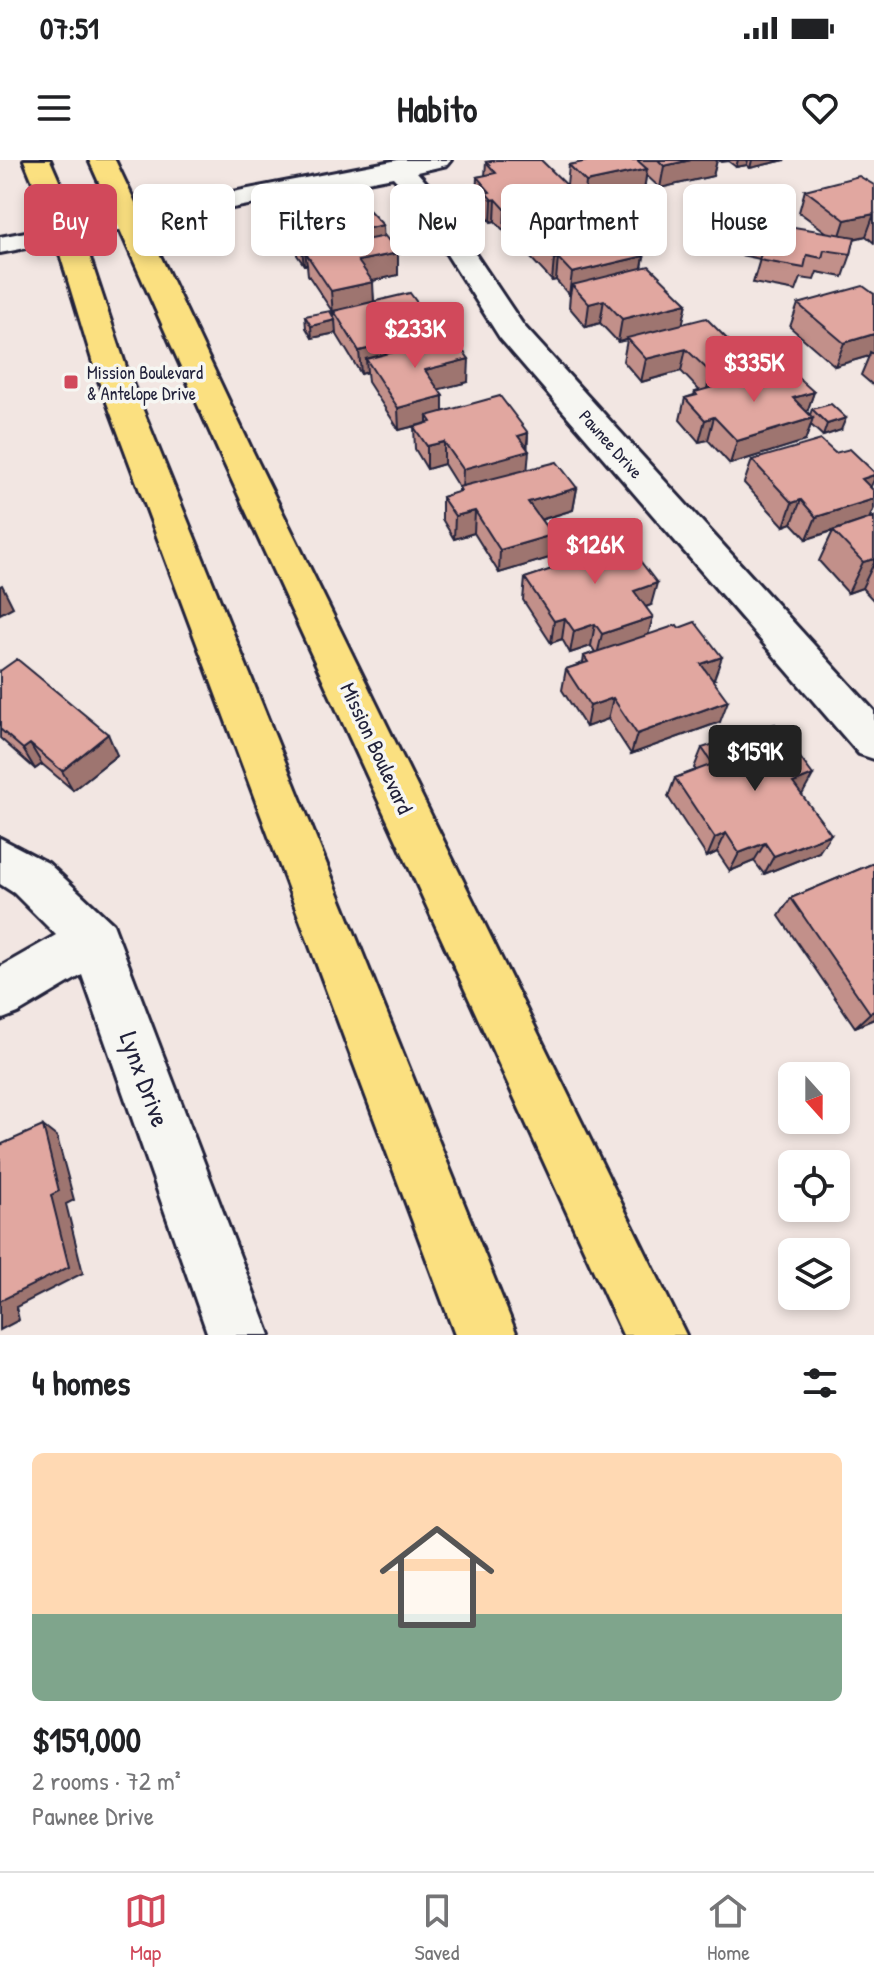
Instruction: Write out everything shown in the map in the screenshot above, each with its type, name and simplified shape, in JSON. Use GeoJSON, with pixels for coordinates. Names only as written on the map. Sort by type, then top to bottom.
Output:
{"type":"FeatureCollection","features":[{"type":"Feature","properties":{"kind":"main road"},"geometry":{"type":"LineString","coordinates":[[37,160],[47,184]]}},
{"type":"Feature","properties":{"kind":"main road","name":"Mission Boulevard"},"geometry":{"type":"LineString","coordinates":[[102,160],[235,450],[655,1335]]}},
{"type":"Feature","properties":{"kind":"main road"},"geometry":{"type":"LineString","coordinates":[[75,256],[112,373],[486,1335]]}},
{"type":"Feature","properties":{"kind":"street"},"geometry":{"type":"LineString","coordinates":[[117,221],[438,160]]}},
{"type":"Feature","properties":{"kind":"street","name":"Pawnee Drive"},"geometry":{"type":"LineString","coordinates":[[399,168],[418,188],[511,331],[874,741]]}},
{"type":"Feature","properties":{"kind":"street"},"geometry":{"type":"LineString","coordinates":[[0,245],[24,240]]}},
{"type":"Feature","properties":{"kind":"street","name":"Lynx Drive"},"geometry":{"type":"LineString","coordinates":[[0,859],[31,878],[95,940],[239,1335]]}},
{"type":"Feature","properties":{"kind":"street"},"geometry":{"type":"LineString","coordinates":[[0,995],[95,940]]}},
{"type":"Feature","properties":{"kind":"building"},"geometry":{"type":"Polygon","coordinates":[[[541,160],[566,184],[501,184],[501,205],[496,199],[492,200],[486,193],[490,192],[485,184],[477,177],[496,173],[486,162],[541,160]]]}},
{"type":"Feature","properties":{"kind":"building"},"geometry":{"type":"Polygon","coordinates":[[[587,160],[637,160],[647,169],[586,182],[569,165],[587,160]]]}},
{"type":"Feature","properties":{"kind":"building"},"geometry":{"type":"Polygon","coordinates":[[[658,160],[691,160],[664,166],[658,160]]]}},
{"type":"Feature","properties":{"kind":"building"},"geometry":{"type":"Polygon","coordinates":[[[859,176],[874,185],[874,214],[845,220],[805,190],[859,176]]]}},
{"type":"Feature","properties":{"kind":"building"},"geometry":{"type":"Polygon","coordinates":[[[374,215],[383,225],[374,227],[374,215]]]}},
{"type":"Feature","properties":{"kind":"building"},"geometry":{"type":"Polygon","coordinates":[[[796,227],[855,237],[851,254],[824,250],[822,258],[807,255],[804,268],[759,260],[760,256],[796,256],[796,227]]]}},
{"type":"Feature","properties":{"kind":"building"},"geometry":{"type":"Polygon","coordinates":[[[385,236],[390,243],[390,255],[358,261],[373,282],[331,291],[308,256],[374,256],[374,238],[385,236]]]}},
{"type":"Feature","properties":{"kind":"building"},"geometry":{"type":"Polygon","coordinates":[[[551,256],[644,256],[572,273],[558,258],[551,256]]]}},
{"type":"Feature","properties":{"kind":"building"},"geometry":{"type":"Polygon","coordinates":[[[649,266],[687,303],[622,319],[604,300],[589,304],[572,285],[649,266]]]}},
{"type":"Feature","properties":{"kind":"building"},"geometry":{"type":"Polygon","coordinates":[[[863,286],[874,294],[874,334],[844,343],[798,304],[863,286]]]}},
{"type":"Feature","properties":{"kind":"building"},"geometry":{"type":"Polygon","coordinates":[[[410,293],[424,312],[432,310],[447,330],[359,351],[334,311],[410,293]]]}},
{"type":"Feature","properties":{"kind":"building"},"geometry":{"type":"Polygon","coordinates":[[[330,311],[335,320],[311,326],[305,316],[330,311]]]}},
{"type":"Feature","properties":{"kind":"building"},"geometry":{"type":"Polygon","coordinates":[[[706,318],[751,363],[711,373],[686,349],[646,359],[627,338],[706,318]]]}},
{"type":"Feature","properties":{"kind":"building"},"geometry":{"type":"Polygon","coordinates":[[[453,337],[469,359],[425,370],[443,396],[398,408],[366,359],[453,337]]]}},
{"type":"Feature","properties":{"kind":"building"},"geometry":{"type":"Polygon","coordinates":[[[766,372],[773,379],[793,373],[814,392],[793,398],[813,418],[737,441],[714,417],[705,420],[685,398],[697,395],[695,392],[766,372]]]}},
{"type":"Feature","properties":{"kind":"building"},"geometry":{"type":"Polygon","coordinates":[[[500,396],[528,433],[518,436],[529,451],[463,469],[444,442],[427,446],[414,427],[431,422],[427,416],[500,396]]]}},
{"type":"Feature","properties":{"kind":"building"},"geometry":{"type":"Polygon","coordinates":[[[831,404],[846,418],[827,424],[812,409],[831,404]]]}},
{"type":"Feature","properties":{"kind":"building"},"geometry":{"type":"Polygon","coordinates":[[[821,440],[835,453],[850,449],[874,472],[874,475],[862,479],[874,491],[874,499],[816,517],[801,500],[792,503],[752,460],[821,440]]]}},
{"type":"Feature","properties":{"kind":"building"},"geometry":{"type":"Polygon","coordinates":[[[557,462],[577,488],[528,502],[552,535],[500,550],[475,511],[455,516],[442,497],[461,491],[459,487],[557,462]]]}},
{"type":"Feature","properties":{"kind":"building"},"geometry":{"type":"Polygon","coordinates":[[[874,517],[874,559],[863,562],[833,531],[874,517]]]}},
{"type":"Feature","properties":{"kind":"building"},"geometry":{"type":"Polygon","coordinates":[[[621,536],[657,583],[634,591],[653,617],[602,634],[595,624],[574,631],[565,618],[554,621],[525,578],[561,566],[552,554],[621,536]]]}},
{"type":"Feature","properties":{"kind":"building"},"geometry":{"type":"Polygon","coordinates":[[[695,622],[722,657],[701,664],[728,701],[637,734],[613,698],[590,706],[566,669],[588,662],[584,656],[677,625],[679,628],[695,622]]]}},
{"type":"Feature","properties":{"kind":"building"},"geometry":{"type":"Polygon","coordinates":[[[17,659],[108,734],[62,771],[30,744],[23,749],[0,729],[0,671],[17,659]]]}},
{"type":"Feature","properties":{"kind":"building"},"geometry":{"type":"Polygon","coordinates":[[[775,724],[813,775],[793,783],[831,834],[774,856],[765,843],[739,853],[726,833],[715,838],[675,778],[713,764],[702,748],[775,724]]]}},
{"type":"Feature","properties":{"kind":"building"},"geometry":{"type":"Polygon","coordinates":[[[874,863],[874,1011],[870,1013],[791,898],[874,863]]]}},
{"type":"Feature","properties":{"kind":"building"},"geometry":{"type":"Polygon","coordinates":[[[43,1126],[59,1191],[51,1195],[69,1267],[0,1301],[0,1145],[43,1126]]]}},
{"type":"Feature","properties":{"kind":"place","name":"Mission Boulevard & Antelope Drive"},"geometry":{"type":"Point","coordinates":[71,382]}}]}
